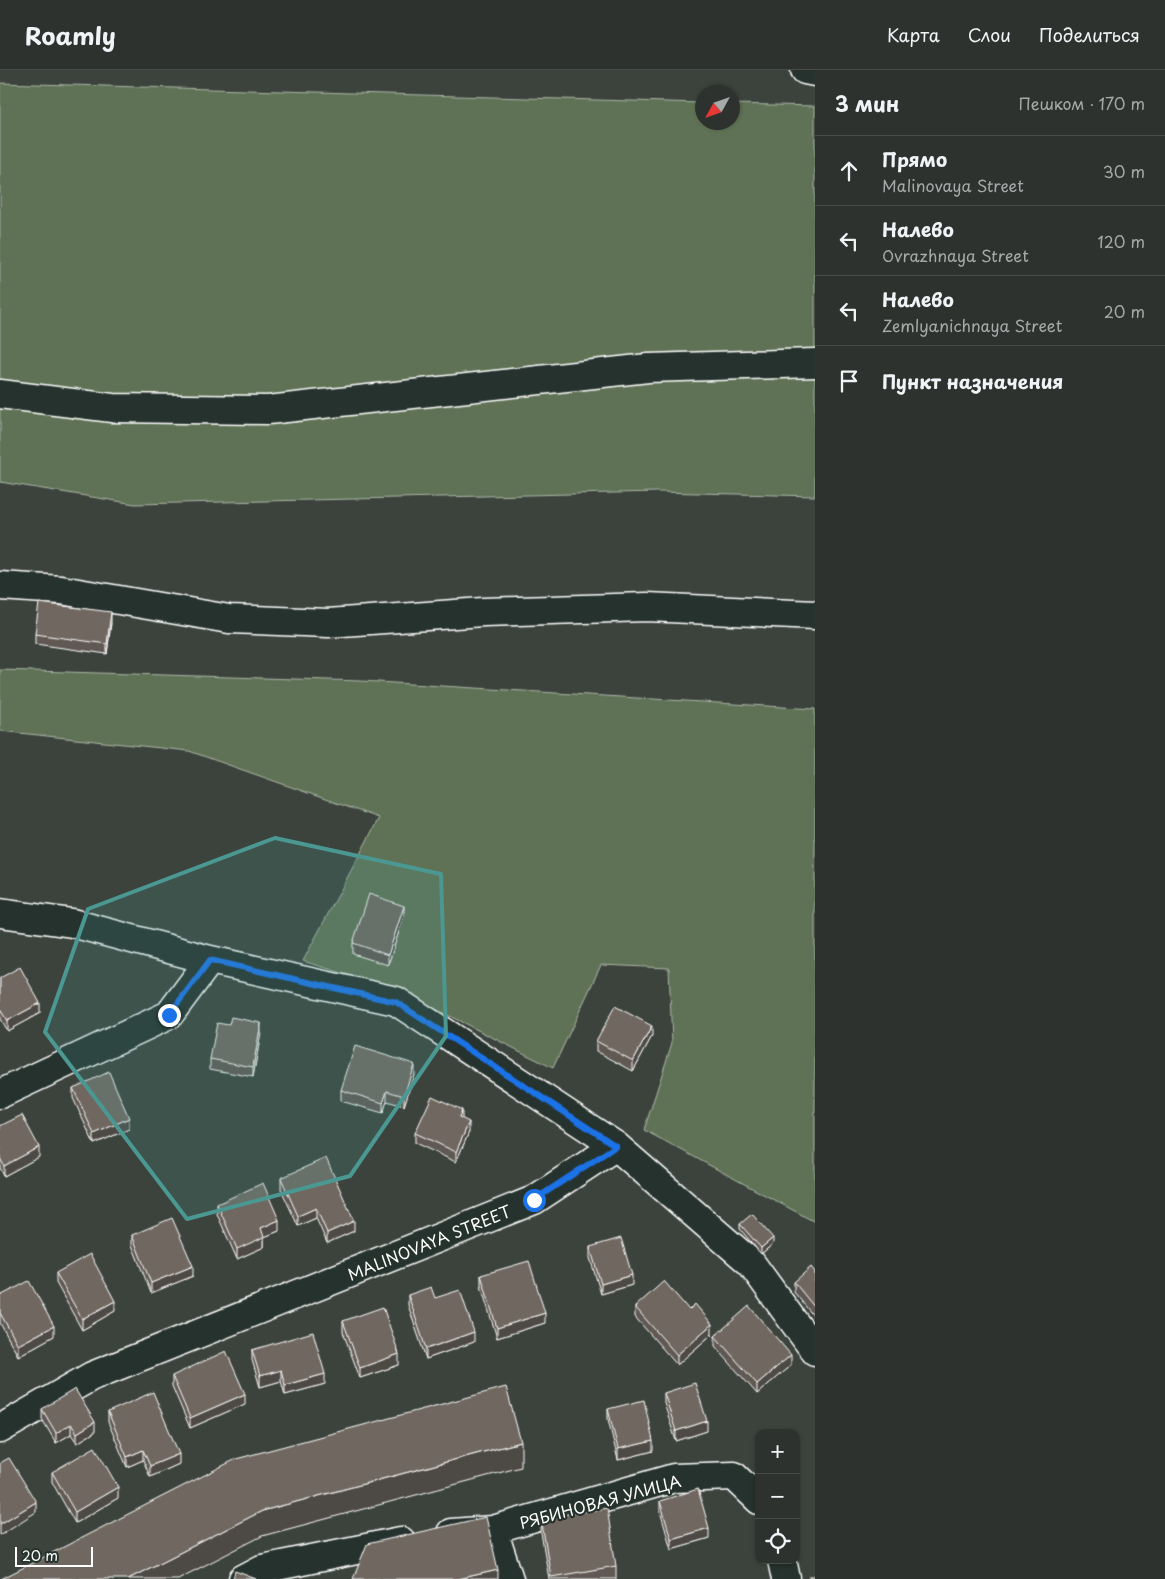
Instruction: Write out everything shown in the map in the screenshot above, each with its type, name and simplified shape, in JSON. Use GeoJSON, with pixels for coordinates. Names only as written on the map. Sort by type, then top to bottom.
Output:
{"type":"FeatureCollection","features":[{"type":"Feature","properties":{"kind":"street"},"geometry":{"type":"LineString","coordinates":[[805,70],[815,72]]}},
{"type":"Feature","properties":{"kind":"street"},"geometry":{"type":"LineString","coordinates":[[0,394],[112,408],[268,410],[648,368],[815,363]]}},
{"type":"Feature","properties":{"kind":"street"},"geometry":{"type":"LineString","coordinates":[[0,586],[61,590],[229,619],[328,623],[483,612],[647,607],[815,615]]}},
{"type":"Feature","properties":{"kind":"street"},"geometry":{"type":"LineString","coordinates":[[0,913],[72,923],[210,960],[396,1002],[616,1146],[751,1263],[815,1351]]}},
{"type":"Feature","properties":{"kind":"street"},"geometry":{"type":"LineString","coordinates":[[0,1094],[169,1015],[210,960]]}},
{"type":"Feature","properties":{"kind":"street","name":"MALINOVAYA STREET"},"geometry":{"type":"LineString","coordinates":[[0,1429],[92,1376],[534,1200],[616,1146]]}},
{"type":"Feature","properties":{"kind":"street","name":"РЯБИНОВАЯ УЛИЦА"},"geometry":{"type":"LineString","coordinates":[[243,1579],[262,1569],[435,1534],[493,1530],[674,1478],[734,1476],[755,1496]]}},
{"type":"Feature","properties":{"kind":"street"},"geometry":{"type":"LineString","coordinates":[[493,1530],[509,1579]]}},
{"type":"Feature","properties":{"kind":"street"},"geometry":{"type":"LineString","coordinates":[[783,1564],[786,1579]]}},
{"type":"Feature","properties":{"kind":"highlighted area"},"geometry":{"type":"Polygon","coordinates":[[[275,838],[441,874],[446,1036],[350,1176],[187,1219],[45,1032],[88,909],[275,838]]]}},
{"type":"Feature","properties":{"kind":"green space"},"geometry":{"type":"Polygon","coordinates":[[[0,83],[695,103],[695,130],[740,130],[740,104],[815,106],[815,496],[658,492],[135,504],[0,482],[0,83]]]}},
{"type":"Feature","properties":{"kind":"green space"},"geometry":{"type":"Polygon","coordinates":[[[0,670],[361,681],[815,709],[815,1222],[644,1130],[672,1043],[669,968],[601,965],[553,1068],[398,990],[303,961],[379,818],[189,751],[0,731],[0,670]]]}},
{"type":"Feature","properties":{"kind":"building"},"geometry":{"type":"Polygon","coordinates":[[[39,603],[111,612],[107,644],[35,634],[39,603]]]}},
{"type":"Feature","properties":{"kind":"building"},"geometry":{"type":"Polygon","coordinates":[[[369,894],[404,906],[388,955],[353,943],[369,894]]]}},
{"type":"Feature","properties":{"kind":"building"},"geometry":{"type":"Polygon","coordinates":[[[20,967],[40,1003],[7,1021],[0,1009],[0,978],[20,967]]]}},
{"type":"Feature","properties":{"kind":"building"},"geometry":{"type":"Polygon","coordinates":[[[615,1006],[652,1026],[633,1061],[596,1041],[615,1006]]]}},
{"type":"Feature","properties":{"kind":"building"},"geometry":{"type":"Polygon","coordinates":[[[231,1017],[261,1023],[253,1067],[210,1059],[217,1023],[229,1025],[231,1017]]]}},
{"type":"Feature","properties":{"kind":"building"},"geometry":{"type":"Polygon","coordinates":[[[355,1046],[414,1064],[404,1096],[387,1091],[383,1103],[341,1090],[355,1046]]]}},
{"type":"Feature","properties":{"kind":"building"},"geometry":{"type":"Polygon","coordinates":[[[109,1072],[129,1118],[94,1134],[73,1088],[109,1072]]]}},
{"type":"Feature","properties":{"kind":"building"},"geometry":{"type":"Polygon","coordinates":[[[432,1096],[462,1110],[459,1117],[469,1122],[456,1152],[415,1133],[432,1096]]]}},
{"type":"Feature","properties":{"kind":"building"},"geometry":{"type":"Polygon","coordinates":[[[22,1115],[39,1147],[4,1166],[0,1158],[0,1126],[22,1115]]]}},
{"type":"Feature","properties":{"kind":"building"},"geometry":{"type":"Polygon","coordinates":[[[326,1158],[354,1221],[327,1233],[316,1208],[298,1216],[281,1178],[326,1158]]]}},
{"type":"Feature","properties":{"kind":"building"},"geometry":{"type":"Polygon","coordinates":[[[263,1183],[279,1220],[261,1228],[264,1237],[237,1249],[217,1204],[263,1183]]]}},
{"type":"Feature","properties":{"kind":"building"},"geometry":{"type":"Polygon","coordinates":[[[752,1214],[773,1238],[761,1248],[740,1224],[752,1214]]]}},
{"type":"Feature","properties":{"kind":"building"},"geometry":{"type":"Polygon","coordinates":[[[172,1218],[193,1266],[151,1283],[132,1235],[172,1218]]]}},
{"type":"Feature","properties":{"kind":"building"},"geometry":{"type":"Polygon","coordinates":[[[621,1238],[632,1275],[601,1284],[590,1247],[621,1238]]]}},
{"type":"Feature","properties":{"kind":"building"},"geometry":{"type":"Polygon","coordinates":[[[90,1254],[115,1301],[82,1319],[56,1273],[90,1254]]]}},
{"type":"Feature","properties":{"kind":"building"},"geometry":{"type":"Polygon","coordinates":[[[529,1261],[545,1313],[497,1328],[481,1275],[529,1261]]]}},
{"type":"Feature","properties":{"kind":"building"},"geometry":{"type":"Polygon","coordinates":[[[811,1267],[815,1272],[815,1308],[794,1282],[811,1267]]]}},
{"type":"Feature","properties":{"kind":"building"},"geometry":{"type":"Polygon","coordinates":[[[29,1281],[54,1326],[18,1345],[0,1313],[0,1296],[29,1281]]]}},
{"type":"Feature","properties":{"kind":"building"},"geometry":{"type":"Polygon","coordinates":[[[664,1281],[689,1310],[695,1304],[712,1324],[677,1355],[635,1307],[664,1281]]]}},
{"type":"Feature","properties":{"kind":"building"},"geometry":{"type":"Polygon","coordinates":[[[431,1287],[435,1298],[460,1290],[474,1332],[426,1349],[408,1295],[431,1287]]]}},
{"type":"Feature","properties":{"kind":"building"},"geometry":{"type":"Polygon","coordinates":[[[749,1306],[791,1355],[757,1384],[715,1336],[749,1306]]]}},
{"type":"Feature","properties":{"kind":"building"},"geometry":{"type":"Polygon","coordinates":[[[383,1307],[399,1354],[360,1368],[343,1321],[383,1307]]]}},
{"type":"Feature","properties":{"kind":"building"},"geometry":{"type":"Polygon","coordinates":[[[313,1332],[325,1374],[285,1385],[281,1370],[260,1376],[252,1350],[313,1332]]]}},
{"type":"Feature","properties":{"kind":"building"},"geometry":{"type":"Polygon","coordinates":[[[226,1351],[245,1394],[190,1418],[172,1376],[226,1351]]]}},
{"type":"Feature","properties":{"kind":"building"},"geometry":{"type":"Polygon","coordinates":[[[695,1383],[707,1421],[676,1431],[664,1393],[695,1383]]]}},
{"type":"Feature","properties":{"kind":"building"},"geometry":{"type":"Polygon","coordinates":[[[506,1387],[521,1442],[262,1511],[128,1579],[1,1579],[236,1459],[506,1387]]]}},
{"type":"Feature","properties":{"kind":"building"},"geometry":{"type":"Polygon","coordinates":[[[75,1389],[95,1422],[77,1433],[71,1424],[56,1433],[42,1409],[75,1389]]]}},
{"type":"Feature","properties":{"kind":"building"},"geometry":{"type":"Polygon","coordinates":[[[153,1392],[179,1454],[150,1466],[143,1450],[127,1457],[108,1412],[153,1392]]]}},
{"type":"Feature","properties":{"kind":"building"},"geometry":{"type":"Polygon","coordinates":[[[644,1400],[653,1441],[618,1449],[608,1409],[644,1400]]]}},
{"type":"Feature","properties":{"kind":"building"},"geometry":{"type":"Polygon","coordinates":[[[95,1447],[118,1487],[75,1512],[52,1472],[95,1447]]]}},
{"type":"Feature","properties":{"kind":"building"},"geometry":{"type":"Polygon","coordinates":[[[9,1458],[36,1502],[0,1524],[0,1463],[9,1458]]]}},
{"type":"Feature","properties":{"kind":"building"},"geometry":{"type":"Polygon","coordinates":[[[698,1489],[709,1528],[671,1539],[660,1501],[698,1489]]]}},
{"type":"Feature","properties":{"kind":"building"},"geometry":{"type":"Polygon","coordinates":[[[607,1508],[616,1566],[551,1577],[541,1518],[607,1508]]]}},
{"type":"Feature","properties":{"kind":"building"},"geometry":{"type":"Polygon","coordinates":[[[486,1517],[498,1570],[458,1579],[353,1579],[367,1544],[486,1517]]]}},
{"type":"Feature","properties":{"kind":"building"},"geometry":{"type":"Polygon","coordinates":[[[235,1571],[256,1579],[233,1579],[235,1571]]]}},
{"type":"Feature","properties":{"kind":"route"},"geometry":{"type":"LineString","coordinates":[[169,1015],[210,960],[396,1002],[616,1146],[534,1200]]}}]}
